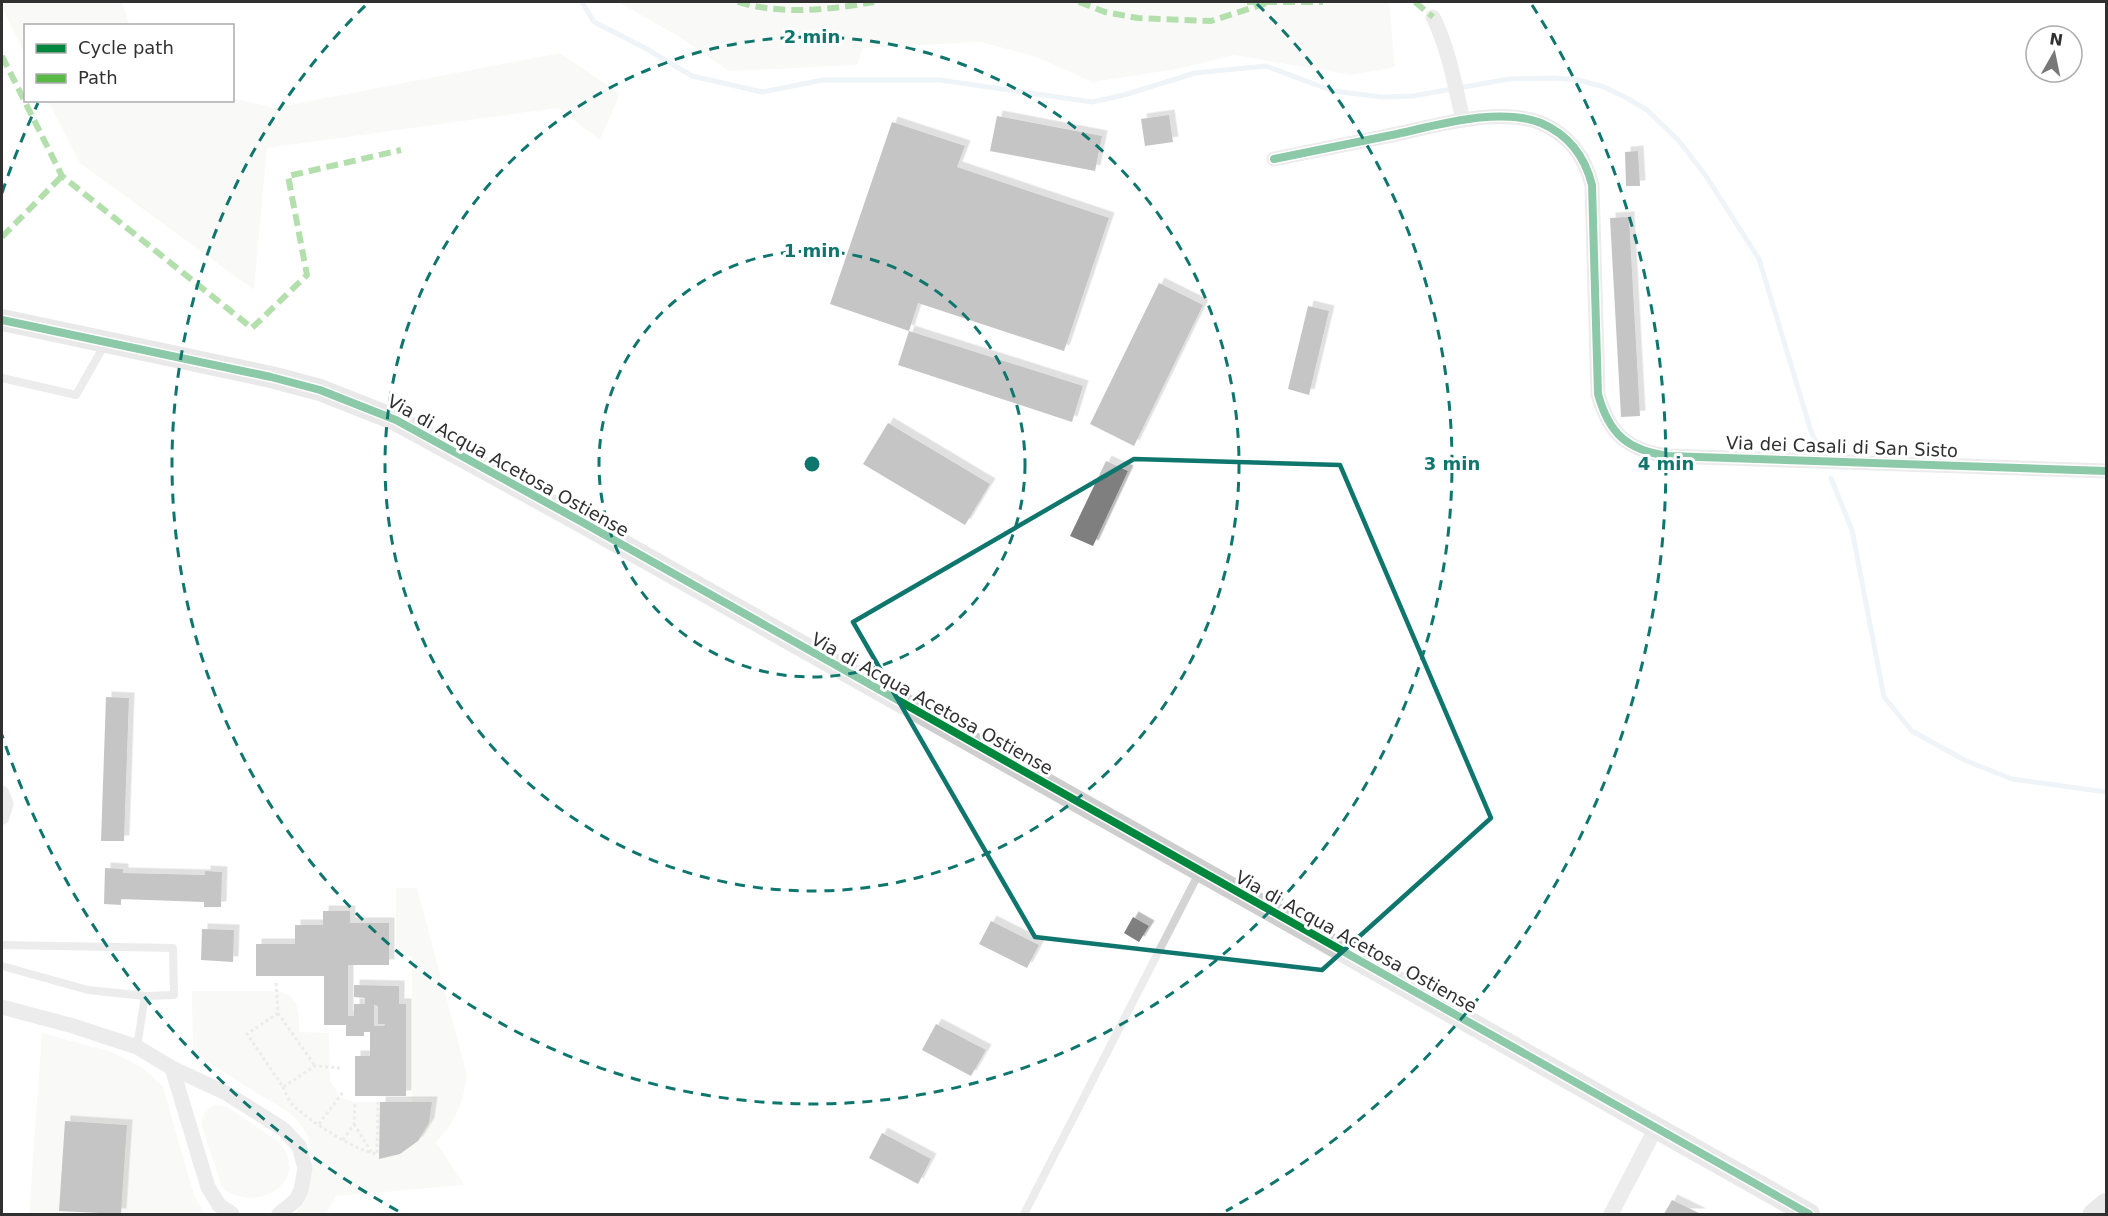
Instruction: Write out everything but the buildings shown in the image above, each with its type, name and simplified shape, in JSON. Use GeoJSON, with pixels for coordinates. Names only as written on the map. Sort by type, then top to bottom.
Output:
{"type":"FeatureCollection","features":[{"type":"Feature","properties":{"kind":"street"},"geometry":{"type":"LineString","coordinates":[[1433,17],[1439,28],[1453,74],[1463,120]]}},
{"type":"Feature","properties":{"kind":"street","name":"Via dei Casali di San Sisto"},"geometry":{"type":"LineString","coordinates":[[1274,159],[1463,120],[1496,117],[1526,119],[1540,123],[1564,137],[1583,159],[1590,178],[1593,200],[1598,394],[1603,414],[1614,432],[1629,445],[1648,453],[1668,456],[2106,471]]}},
{"type":"Feature","properties":{"kind":"street","name":"Via di Acqua Acetosa Ostiense"},"geometry":{"type":"LineString","coordinates":[[2,320],[271,377],[320,390],[396,420],[582,522],[1656,1128],[1797,1212]]}},
{"type":"Feature","properties":{"kind":"street"},"geometry":{"type":"LineString","coordinates":[[2,792],[6,804],[2,817]]}},
{"type":"Feature","properties":{"kind":"street"},"geometry":{"type":"LineString","coordinates":[[2,1007],[137,1047],[172,1068],[226,1092],[283,1130],[299,1146],[305,1168],[302,1190],[288,1208],[279,1215]]}},
{"type":"Feature","properties":{"kind":"street"},"geometry":{"type":"LineString","coordinates":[[172,1068],[208,1187],[219,1206],[232,1215]]}},
{"type":"Feature","properties":{"kind":"street"},"geometry":{"type":"LineString","coordinates":[[1611,1215],[1656,1128]]}},
{"type":"Feature","properties":{"kind":"street"},"geometry":{"type":"LineString","coordinates":[[2094,1215],[2106,1204]]}},
{"type":"Feature","properties":{"kind":"lane"},"geometry":{"type":"LineString","coordinates":[[2,378],[76,394],[106,342]]}},
{"type":"Feature","properties":{"kind":"lane"},"geometry":{"type":"LineString","coordinates":[[1024,1215],[1199,872]]}},
{"type":"Feature","properties":{"kind":"lane"},"geometry":{"type":"LineString","coordinates":[[2,945],[173,948],[174,995],[145,996],[88,990],[2,966]]}},
{"type":"Feature","properties":{"kind":"lane"},"geometry":{"type":"LineString","coordinates":[[137,1047],[145,996]]}},
{"type":"Feature","properties":{"kind":"path"},"geometry":{"type":"LineString","coordinates":[[276,983],[278,1012],[315,1066]]}},
{"type":"Feature","properties":{"kind":"path"},"geometry":{"type":"LineString","coordinates":[[278,1012],[247,1034],[295,1107],[358,1149],[377,1154],[378,1102]]}},
{"type":"Feature","properties":{"kind":"path"},"geometry":{"type":"LineString","coordinates":[[283,1087],[315,1066],[340,1068]]}},
{"type":"Feature","properties":{"kind":"path"},"geometry":{"type":"LineString","coordinates":[[319,1124],[343,1092]]}},
{"type":"Feature","properties":{"kind":"path"},"geometry":{"type":"LineString","coordinates":[[343,1140],[354,1124],[355,1101]]}},
{"type":"Feature","properties":{"kind":"path"},"geometry":{"type":"LineString","coordinates":[[354,1124],[372,1153]]}},
{"type":"Feature","properties":{"kind":"highlighted area"},"geometry":{"type":"Polygon","coordinates":[[[1134,459],[1340,465],[1491,818],[1322,970],[1035,937],[853,622],[1134,459]]]}},
{"type":"Feature","properties":{"kind":"shaded area"},"geometry":{"type":"Polygon","coordinates":[[[2,2],[122,2],[129,24],[24,24],[24,53],[2,7],[2,2]]]}},
{"type":"Feature","properties":{"kind":"shaded area"},"geometry":{"type":"Polygon","coordinates":[[[618,2],[1389,2],[1395,67],[1351,75],[1234,55],[1177,69],[1092,82],[1034,56],[980,42],[863,48],[857,65],[729,71],[678,36],[618,2]]]}},
{"type":"Feature","properties":{"kind":"shaded area"},"geometry":{"type":"Polygon","coordinates":[[[560,53],[620,94],[600,140],[558,108],[267,148],[254,290],[80,163],[49,102],[234,102],[234,98],[274,108],[560,53]]]}},
{"type":"Feature","properties":{"kind":"shaded area"},"geometry":{"type":"Polygon","coordinates":[[[396,888],[417,888],[467,1075],[464,1094],[457,1111],[436,1142],[464,1185],[336,1196],[326,1214],[295,1214],[302,1203],[311,1178],[312,1152],[309,1139],[290,1113],[193,1053],[192,991],[277,991],[285,993],[297,1006],[299,1032],[329,1033],[330,1080],[340,1097],[355,1102],[412,1102],[412,956],[396,956],[396,888]]]}},
{"type":"Feature","properties":{"kind":"shaded area"},"geometry":{"type":"Polygon","coordinates":[[[42,1033],[112,1052],[143,1068],[163,1087],[194,1195],[205,1214],[29,1214],[42,1033]]]}},
{"type":"Feature","properties":{"kind":"shaded area"},"geometry":{"type":"Polygon","coordinates":[[[215,1105],[227,1107],[277,1140],[287,1155],[289,1168],[286,1180],[277,1190],[265,1196],[251,1198],[236,1196],[222,1188],[202,1126],[205,1113],[215,1105]]]}},
{"type":"Feature","properties":{"kind":"waterway"},"geometry":{"type":"LineString","coordinates":[[582,2],[594,22],[645,48],[692,76],[762,92],[823,80],[940,80],[1092,102],[1124,95],[1195,73],[1266,66],[1333,91],[1382,97],[1413,96],[1509,79],[1579,80],[1604,87],[1647,110],[1679,141],[1706,176],[1759,259],[1811,431],[1819,449]]}},
{"type":"Feature","properties":{"kind":"waterway"},"geometry":{"type":"LineString","coordinates":[[1831,478],[1852,530],[1884,697],[1912,731],[1964,760],[2012,779],[2106,792]]}},
{"type":"Feature","properties":{"kind":"marked path"},"geometry":{"type":"LineString","coordinates":[[738,2],[788,10],[840,7],[874,2]]}},
{"type":"Feature","properties":{"kind":"marked path"},"geometry":{"type":"LineString","coordinates":[[1079,2],[1105,12],[1138,18],[1211,21],[1270,2]]}},
{"type":"Feature","properties":{"kind":"marked path"},"geometry":{"type":"LineString","coordinates":[[1247,2],[1323,2]]}},
{"type":"Feature","properties":{"kind":"marked path"},"geometry":{"type":"LineString","coordinates":[[1415,2],[1433,17]]}},
{"type":"Feature","properties":{"kind":"marked path"},"geometry":{"type":"LineString","coordinates":[[2,56],[24,100]]}},
{"type":"Feature","properties":{"kind":"marked path"},"geometry":{"type":"LineString","coordinates":[[25,102],[62,176],[252,328],[307,275],[288,176],[401,150]]}},
{"type":"Feature","properties":{"kind":"marked path"},"geometry":{"type":"LineString","coordinates":[[2,237],[62,176]]}},
{"type":"Feature","properties":{"kind":"cycle path"},"geometry":{"type":"LineString","coordinates":[[1274,159],[1467,119],[1487,117],[1524,118],[1541,123],[1560,134],[1580,156],[1592,185],[1598,394],[1602,408],[1614,430],[1622,438],[1641,449],[1668,456],[2106,471]]}},
{"type":"Feature","properties":{"kind":"cycle path"},"geometry":{"type":"LineString","coordinates":[[2,320],[271,377],[320,390],[396,420],[582,522],[1809,1214]]}}]}
